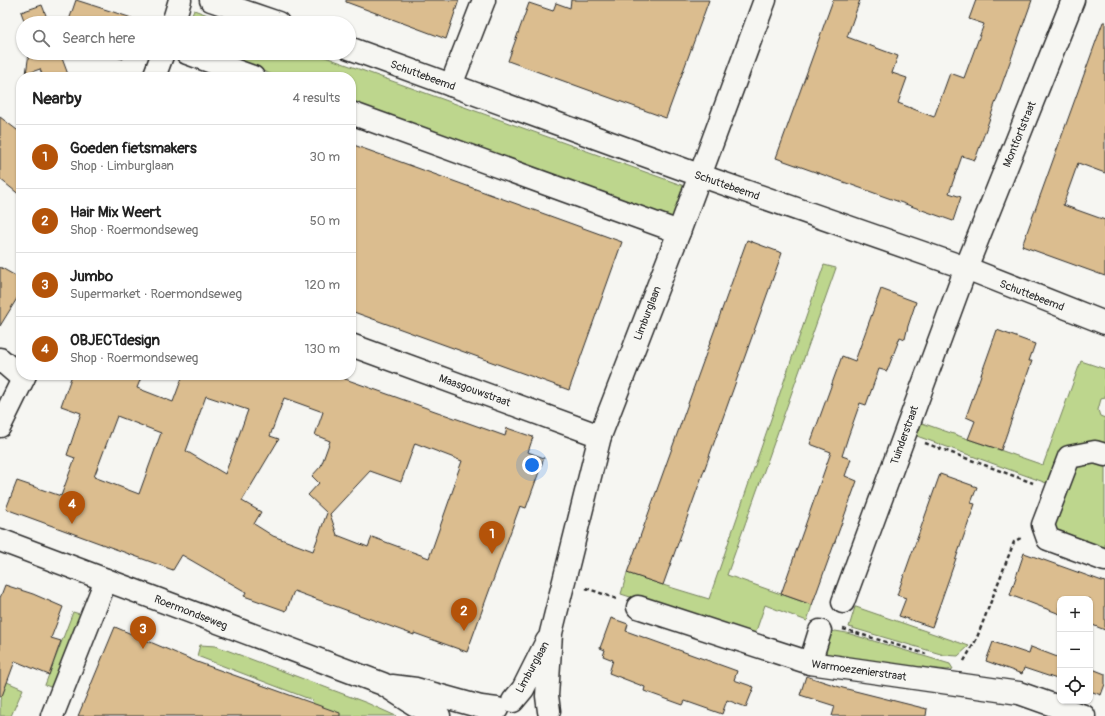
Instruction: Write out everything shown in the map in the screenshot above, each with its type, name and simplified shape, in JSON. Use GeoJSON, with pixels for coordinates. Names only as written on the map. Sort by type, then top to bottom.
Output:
{"type":"FeatureCollection","features":[{"type":"Feature","properties":{"kind":"street"},"geometry":{"type":"LineString","coordinates":[[175,16],[180,0]]}},
{"type":"Feature","properties":{"kind":"street"},"geometry":{"type":"LineString","coordinates":[[211,0],[245,5],[265,16]]}},
{"type":"Feature","properties":{"kind":"street"},"geometry":{"type":"LineString","coordinates":[[451,85],[484,0]]}},
{"type":"Feature","properties":{"kind":"street","name":"Limburglaan"},"geometry":{"type":"LineString","coordinates":[[551,713],[547,696],[551,633],[600,436],[679,232],[765,0]]}},
{"type":"Feature","properties":{"kind":"street","name":"Montfortstraat"},"geometry":{"type":"LineString","coordinates":[[966,268],[1073,0]]}},
{"type":"Feature","properties":{"kind":"street","name":"Schuttebeemd"},"geometry":{"type":"LineString","coordinates":[[356,51],[699,175],[966,268],[1105,323]]}},
{"type":"Feature","properties":{"kind":"street"},"geometry":{"type":"LineString","coordinates":[[156,72],[160,60]]}},
{"type":"Feature","properties":{"kind":"street"},"geometry":{"type":"LineString","coordinates":[[206,60],[239,72]]}},
{"type":"Feature","properties":{"kind":"street"},"geometry":{"type":"LineString","coordinates":[[356,115],[679,232]]}},
{"type":"Feature","properties":{"kind":"street","name":"Tuinderstraat"},"geometry":{"type":"LineString","coordinates":[[843,602],[966,268]]}},
{"type":"Feature","properties":{"kind":"street","name":"Maasgouwstraat"},"geometry":{"type":"LineString","coordinates":[[356,347],[600,436]]}},
{"type":"Feature","properties":{"kind":"street"},"geometry":{"type":"LineString","coordinates":[[0,360],[16,371]]}},
{"type":"Feature","properties":{"kind":"street"},"geometry":{"type":"LineString","coordinates":[[0,426],[23,380]]}},
{"type":"Feature","properties":{"kind":"street"},"geometry":{"type":"LineString","coordinates":[[1105,455],[1095,452],[1069,457],[1043,525],[1048,539],[1105,560]]}},
{"type":"Feature","properties":{"kind":"street","name":"Roermondseweg"},"geometry":{"type":"LineString","coordinates":[[0,540],[383,684],[416,689],[481,707],[500,709],[522,699],[532,700],[542,704],[551,713]]}},
{"type":"Feature","properties":{"kind":"street"},"geometry":{"type":"LineString","coordinates":[[52,716],[106,580]]}},
{"type":"Feature","properties":{"kind":"street","name":"Warmoezenierstraat"},"geometry":{"type":"LineString","coordinates":[[638,607],[810,663],[1018,693],[1084,716]]}},
{"type":"Feature","properties":{"kind":"street"},"geometry":{"type":"LineString","coordinates":[[810,663],[820,631]]}},
{"type":"Feature","properties":{"kind":"street","name":"Limburglaan"},"geometry":{"type":"LineString","coordinates":[[500,709],[523,688],[551,633]]}},
{"type":"Feature","properties":{"kind":"street","name":"Roermondseweg"},"geometry":{"type":"LineString","coordinates":[[383,684],[414,704],[439,716]]}},
{"type":"Feature","properties":{"kind":"path"},"geometry":{"type":"LineString","coordinates":[[904,436],[1055,491]]}},
{"type":"Feature","properties":{"kind":"path"},"geometry":{"type":"LineString","coordinates":[[962,665],[976,640],[1014,542],[1043,525]]}},
{"type":"Feature","properties":{"kind":"path"},"geometry":{"type":"LineString","coordinates":[[564,580],[638,607]]}},
{"type":"Feature","properties":{"kind":"green space"},"geometry":{"type":"Polygon","coordinates":[[[194,10],[211,16],[192,16],[194,10]]]}},
{"type":"Feature","properties":{"kind":"green space"},"geometry":{"type":"Polygon","coordinates":[[[232,60],[333,60],[687,187],[675,219],[356,105],[356,72],[265,72],[232,60]]]}},
{"type":"Feature","properties":{"kind":"green space"},"geometry":{"type":"Polygon","coordinates":[[[824,265],[836,268],[727,575],[812,605],[807,621],[765,605],[754,637],[621,594],[627,573],[709,599],[824,265]]]}},
{"type":"Feature","properties":{"kind":"green space"},"geometry":{"type":"Polygon","coordinates":[[[1081,361],[1105,369],[1105,398],[1101,399],[1098,410],[1100,416],[1105,418],[1105,447],[1096,443],[1052,485],[914,435],[919,422],[1043,465],[1081,361]]]}},
{"type":"Feature","properties":{"kind":"green space"},"geometry":{"type":"Polygon","coordinates":[[[1105,462],[1105,554],[1056,536],[1049,521],[1073,464],[1105,462]]]}},
{"type":"Feature","properties":{"kind":"green space"},"geometry":{"type":"Polygon","coordinates":[[[855,607],[969,646],[958,656],[944,655],[849,627],[855,607]]]}},
{"type":"Feature","properties":{"kind":"green space"},"geometry":{"type":"Polygon","coordinates":[[[73,612],[83,615],[53,688],[45,685],[73,612]]]}},
{"type":"Feature","properties":{"kind":"green space"},"geometry":{"type":"Polygon","coordinates":[[[835,631],[847,633],[950,664],[953,669],[947,670],[825,656],[823,653],[829,633],[835,631]]]}},
{"type":"Feature","properties":{"kind":"green space"},"geometry":{"type":"Polygon","coordinates":[[[200,645],[216,646],[367,703],[396,716],[317,716],[312,700],[197,656],[200,645]]]}},
{"type":"Feature","properties":{"kind":"green space"},"geometry":{"type":"Polygon","coordinates":[[[7,682],[23,689],[11,716],[0,716],[0,700],[7,682]]]}},
{"type":"Feature","properties":{"kind":"building"},"geometry":{"type":"Polygon","coordinates":[[[76,0],[126,16],[70,16],[76,0]]]}},
{"type":"Feature","properties":{"kind":"building"},"geometry":{"type":"Polygon","coordinates":[[[346,0],[459,0],[446,39],[346,2],[346,0]]]}},
{"type":"Feature","properties":{"kind":"building"},"geometry":{"type":"Polygon","coordinates":[[[571,0],[709,0],[666,118],[508,61],[529,3],[553,11],[556,3],[570,8],[571,0]]]}},
{"type":"Feature","properties":{"kind":"building"},"geometry":{"type":"Polygon","coordinates":[[[833,0],[860,0],[847,37],[898,56],[892,73],[907,78],[898,103],[934,117],[950,73],[964,78],[984,24],[969,19],[976,0],[1032,0],[975,160],[962,156],[949,193],[961,197],[953,221],[776,158],[833,0]]]}},
{"type":"Feature","properties":{"kind":"building"},"geometry":{"type":"Polygon","coordinates":[[[42,5],[46,16],[22,16],[21,12],[42,5]]]}},
{"type":"Feature","properties":{"kind":"building"},"geometry":{"type":"Polygon","coordinates":[[[1103,22],[1105,22],[1105,173],[1078,163],[1063,205],[1105,220],[1105,276],[1022,246],[1103,22]]]}},
{"type":"Feature","properties":{"kind":"building"},"geometry":{"type":"Polygon","coordinates":[[[28,60],[63,60],[67,72],[41,72],[40,69],[26,72],[28,60]]]}},
{"type":"Feature","properties":{"kind":"building"},"geometry":{"type":"Polygon","coordinates":[[[0,117],[16,129],[16,192],[0,179],[0,117]]]}},
{"type":"Feature","properties":{"kind":"building"},"geometry":{"type":"Polygon","coordinates":[[[356,146],[622,242],[569,390],[356,313],[356,146]]]}},
{"type":"Feature","properties":{"kind":"building"},"geometry":{"type":"Polygon","coordinates":[[[747,240],[782,253],[663,585],[627,573],[747,240]]]}},
{"type":"Feature","properties":{"kind":"building"},"geometry":{"type":"Polygon","coordinates":[[[0,267],[16,276],[16,300],[0,326],[0,267]]]}},
{"type":"Feature","properties":{"kind":"building"},"geometry":{"type":"Polygon","coordinates":[[[881,289],[916,302],[905,339],[900,337],[887,371],[879,369],[866,405],[860,403],[848,437],[842,456],[851,459],[845,476],[857,481],[812,605],[781,594],[831,452],[810,444],[842,356],[855,361],[881,289]]]}},
{"type":"Feature","properties":{"kind":"building"},"geometry":{"type":"Polygon","coordinates":[[[997,330],[1035,344],[1029,361],[1032,361],[1001,450],[968,439],[975,421],[966,417],[997,330]]]}},
{"type":"Feature","properties":{"kind":"building"},"geometry":{"type":"Polygon","coordinates":[[[70,380],[140,380],[137,388],[173,402],[181,380],[348,380],[505,436],[507,428],[533,437],[528,452],[544,458],[526,508],[520,506],[467,652],[414,633],[414,635],[294,591],[286,611],[244,596],[246,592],[182,555],[173,570],[6,509],[17,481],[61,496],[75,458],[67,455],[81,413],[61,406],[70,380]],[[206,396],[186,451],[225,474],[248,410],[206,396]],[[284,398],[270,436],[279,439],[242,501],[261,512],[254,524],[273,536],[313,551],[327,513],[308,495],[319,483],[312,476],[321,466],[330,441],[315,435],[323,412],[284,398]],[[117,416],[94,477],[139,494],[161,433],[117,416]],[[415,443],[401,482],[370,471],[330,514],[337,535],[368,547],[372,537],[429,558],[462,461],[415,443]]]}},
{"type":"Feature","properties":{"kind":"building"},"geometry":{"type":"Polygon","coordinates":[[[940,474],[977,487],[971,503],[975,504],[932,627],[899,616],[906,598],[897,595],[940,474]]]}},
{"type":"Feature","properties":{"kind":"building"},"geometry":{"type":"Polygon","coordinates":[[[1024,553],[1105,582],[1105,630],[1093,625],[1093,596],[1057,596],[1057,613],[1010,595],[1024,553]]]}},
{"type":"Feature","properties":{"kind":"building"},"geometry":{"type":"Polygon","coordinates":[[[5,585],[33,594],[63,607],[51,638],[61,641],[49,675],[15,661],[2,696],[0,696],[0,598],[5,585]]]}},
{"type":"Feature","properties":{"kind":"building"},"geometry":{"type":"Polygon","coordinates":[[[611,618],[628,624],[626,631],[737,671],[734,680],[754,687],[746,707],[727,700],[722,714],[685,701],[683,705],[644,691],[645,687],[609,673],[613,660],[603,656],[605,650],[600,648],[611,618]]]}},
{"type":"Feature","properties":{"kind":"building"},"geometry":{"type":"Polygon","coordinates":[[[115,627],[197,662],[340,713],[340,716],[78,716],[115,627]]]}},
{"type":"Feature","properties":{"kind":"building"},"geometry":{"type":"Polygon","coordinates":[[[993,642],[1029,654],[1031,647],[1057,657],[1057,679],[1024,668],[1022,674],[986,661],[993,642]]]}},
{"type":"Feature","properties":{"kind":"building"},"geometry":{"type":"Polygon","coordinates":[[[1093,669],[1105,674],[1105,684],[1101,695],[1093,692],[1093,669]]]}},
{"type":"Feature","properties":{"kind":"building"},"geometry":{"type":"Polygon","coordinates":[[[806,676],[843,688],[927,709],[926,716],[832,716],[835,706],[800,695],[806,676]]]}},
{"type":"Feature","properties":{"kind":"place","name":"OBJECTdesign"},"geometry":{"type":"Point","coordinates":[72,524]}},
{"type":"Feature","properties":{"kind":"place","name":"Goeden fietsmakers"},"geometry":{"type":"Point","coordinates":[492,554]}},
{"type":"Feature","properties":{"kind":"place","name":"Hair Mix Weert"},"geometry":{"type":"Point","coordinates":[464,631]}},
{"type":"Feature","properties":{"kind":"place","name":"Jumbo"},"geometry":{"type":"Point","coordinates":[143,649]}}]}
